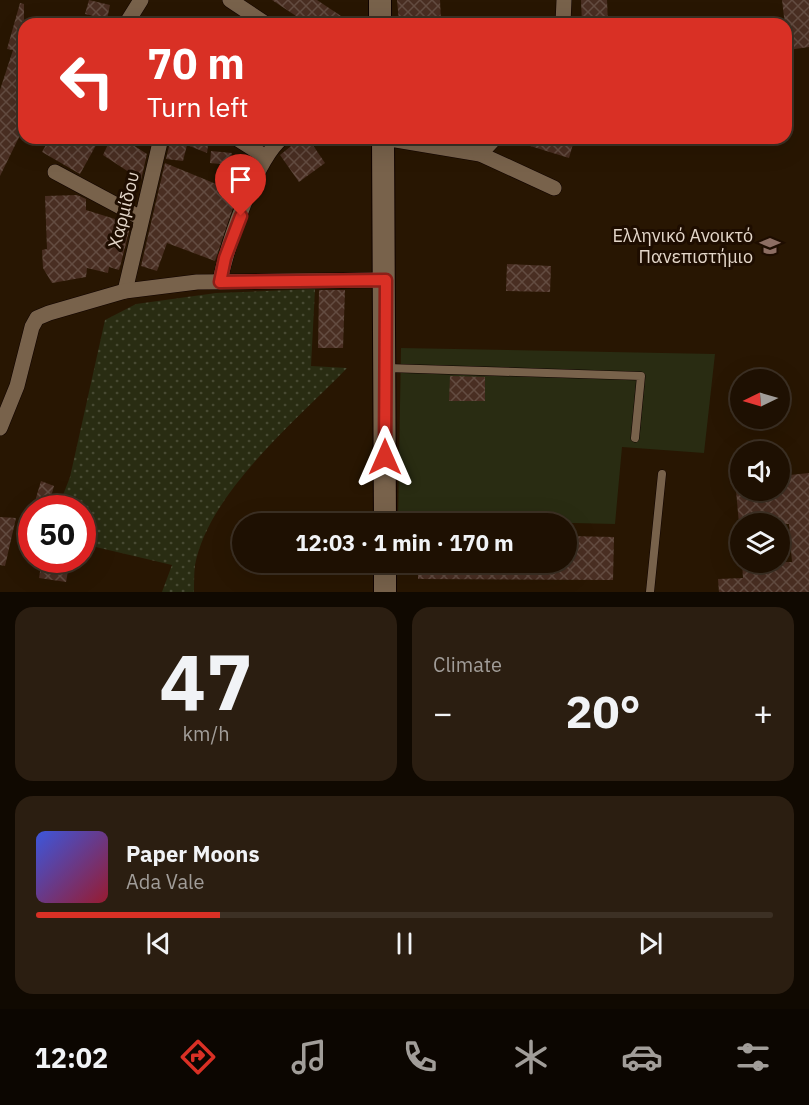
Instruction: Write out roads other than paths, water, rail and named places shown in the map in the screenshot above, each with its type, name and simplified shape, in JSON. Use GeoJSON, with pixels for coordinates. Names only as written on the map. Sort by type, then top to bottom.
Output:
{"type":"FeatureCollection","features":[{"type":"Feature","properties":{"kind":"main road"},"geometry":{"type":"LineString","coordinates":[[380,0],[380,18]]}},
{"type":"Feature","properties":{"kind":"main road"},"geometry":{"type":"LineString","coordinates":[[384,144],[385,513]]}},
{"type":"Feature","properties":{"kind":"main road"},"geometry":{"type":"LineString","coordinates":[[385,573],[385,592]]}},
{"type":"Feature","properties":{"kind":"street"},"geometry":{"type":"LineString","coordinates":[[130,18],[141,0]]}},
{"type":"Feature","properties":{"kind":"street"},"geometry":{"type":"LineString","coordinates":[[230,0],[257,18]]}},
{"type":"Feature","properties":{"kind":"street"},"geometry":{"type":"LineString","coordinates":[[563,18],[564,0]]}},
{"type":"Feature","properties":{"kind":"street","name":"Χαρμίδου"},"geometry":{"type":"LineString","coordinates":[[125,291],[160,144]]}},
{"type":"Feature","properties":{"kind":"street"},"geometry":{"type":"LineString","coordinates":[[245,144],[266,157]]}},
{"type":"Feature","properties":{"kind":"street"},"geometry":{"type":"LineString","coordinates":[[220,282],[225,258],[237,226],[266,157],[277,144]]}},
{"type":"Feature","properties":{"kind":"street"},"geometry":{"type":"LineString","coordinates":[[420,144],[480,154],[554,188]]}},
{"type":"Feature","properties":{"kind":"street"},"geometry":{"type":"LineString","coordinates":[[480,154],[489,144]]}},
{"type":"Feature","properties":{"kind":"street"},"geometry":{"type":"LineString","coordinates":[[55,172],[141,219]]}},
{"type":"Feature","properties":{"kind":"street"},"geometry":{"type":"LineString","coordinates":[[0,428],[16,386],[32,327],[37,318],[125,291],[220,282],[386,280]]}},
{"type":"Feature","properties":{"kind":"lane"},"geometry":{"type":"LineString","coordinates":[[386,368],[641,376],[635,438]]}},
{"type":"Feature","properties":{"kind":"lane"},"geometry":{"type":"LineString","coordinates":[[650,592],[662,474]]}},
{"type":"Feature","properties":{"kind":"place","name":"Ελληνικό Ανοικτό Πανεπιστήμιο"},"geometry":{"type":"Point","coordinates":[770,246]}}]}
